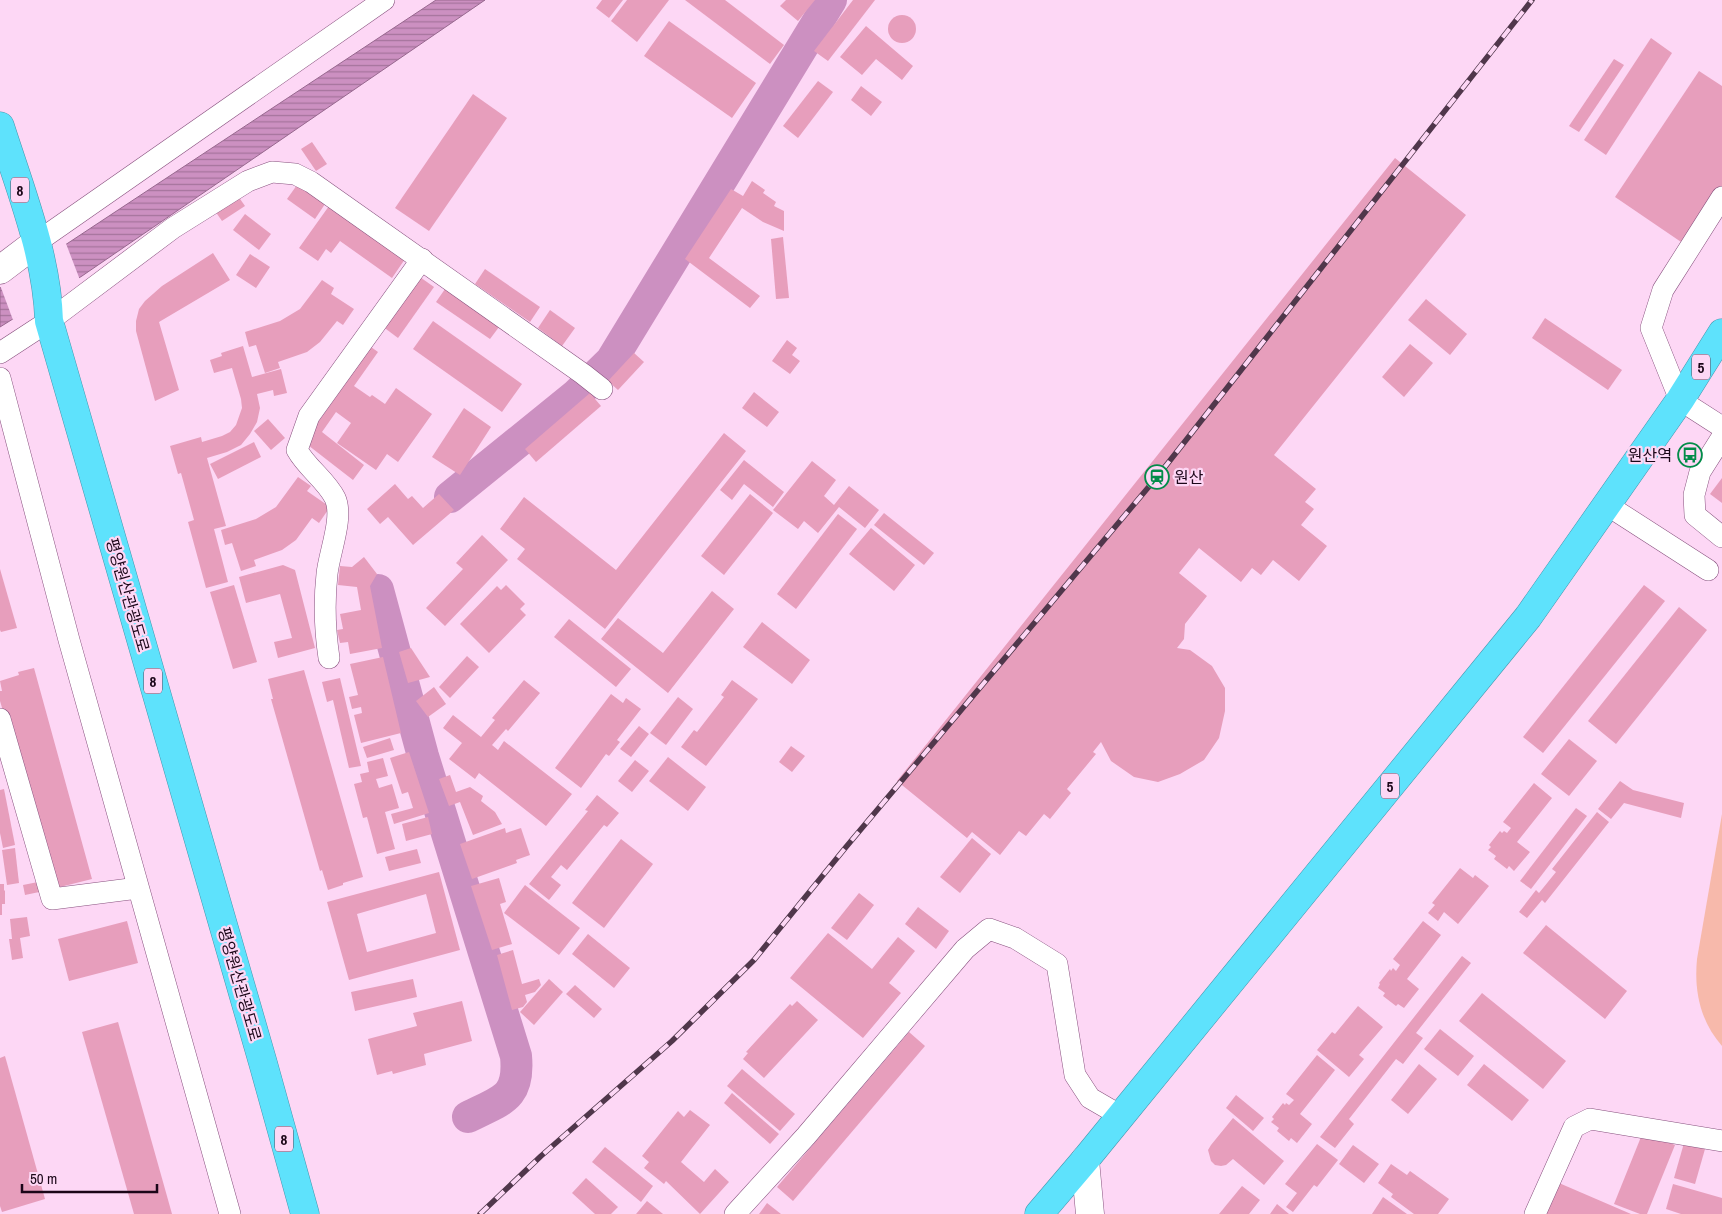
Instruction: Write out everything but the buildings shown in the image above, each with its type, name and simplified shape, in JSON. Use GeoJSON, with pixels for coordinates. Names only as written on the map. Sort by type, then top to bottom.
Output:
{"type":"FeatureCollection","features":[{"type":"Feature","properties":{"kind":"highway","name":"8"},"geometry":{"type":"LineString","coordinates":[[0,126],[38,248],[48,310]]}},
{"type":"Feature","properties":{"kind":"highway","name":"평양원산관광도로"},"geometry":{"type":"LineString","coordinates":[[48,310],[263,1063],[304,1214]]}},
{"type":"Feature","properties":{"kind":"highway","name":"5"},"geometry":{"type":"LineString","coordinates":[[1039,1214],[1528,617],[1680,400],[1722,334]]}},
{"type":"Feature","properties":{"kind":"main road"},"geometry":{"type":"LineString","coordinates":[[0,270],[38,248]]}},
{"type":"Feature","properties":{"kind":"main road"},"geometry":{"type":"LineString","coordinates":[[1085,1160],[1090,1214]]}},
{"type":"Feature","properties":{"kind":"street"},"geometry":{"type":"LineString","coordinates":[[38,248],[384,0]]}},
{"type":"Feature","properties":{"kind":"street"},"geometry":{"type":"LineString","coordinates":[[0,353],[48,310],[248,181],[272,172],[295,174],[311,182],[602,389]]}},
{"type":"Feature","properties":{"kind":"street"},"geometry":{"type":"LineString","coordinates":[[1722,197],[1662,290],[1651,328],[1680,400],[1722,427]]}},
{"type":"Feature","properties":{"kind":"street"},"geometry":{"type":"LineString","coordinates":[[330,658],[325,635],[327,574],[338,518],[336,500],[322,480],[302,459],[297,450],[310,416],[422,260]]}},
{"type":"Feature","properties":{"kind":"street"},"geometry":{"type":"LineString","coordinates":[[0,378],[69,640],[230,1214]]}},
{"type":"Feature","properties":{"kind":"street"},"geometry":{"type":"LineString","coordinates":[[1722,436],[1700,472],[1694,496],[1695,515],[1722,537]]}},
{"type":"Feature","properties":{"kind":"street"},"geometry":{"type":"LineString","coordinates":[[1607,505],[1708,570]]}},
{"type":"Feature","properties":{"kind":"street"},"geometry":{"type":"LineString","coordinates":[[0,719],[52,899],[138,888]]}},
{"type":"Feature","properties":{"kind":"street"},"geometry":{"type":"LineString","coordinates":[[735,1214],[806,1136],[965,949],[988,929],[1015,938],[1057,964],[1075,1075],[1090,1098],[1121,1116]]}},
{"type":"Feature","properties":{"kind":"street"},"geometry":{"type":"LineString","coordinates":[[1535,1214],[1574,1127],[1590,1119],[1722,1141]]}},
{"type":"Feature","properties":{"kind":"shaded area"},"geometry":{"type":"Polygon","coordinates":[[[436,0],[485,0],[82,276],[0,327],[0,288],[436,0]]]}},
{"type":"Feature","properties":{"kind":"shaded area"},"geometry":{"type":"Polygon","coordinates":[[[1722,814],[1722,1046],[1708,1026],[1700,1005],[1696,971],[1722,814]]]}},
{"type":"Feature","properties":{"kind":"pier"},"geometry":{"type":"Polygon","coordinates":[[[65,241],[80,280],[13,320],[0,285],[65,241]]]}},
{"type":"Feature","properties":{"kind":"waterway"},"geometry":{"type":"LineString","coordinates":[[450,497],[576,395],[611,361],[831,0]]}},
{"type":"Feature","properties":{"kind":"waterway"},"geometry":{"type":"LineString","coordinates":[[378,590],[423,756],[516,1056],[515,1081],[511,1090],[499,1102],[468,1117]]}},
{"type":"Feature","properties":{"kind":"railway"},"geometry":{"type":"LineString","coordinates":[[480,1214],[541,1156],[672,1041],[754,960],[846,847],[1157,477],[1532,0]]}},
{"type":"Feature","properties":{"kind":"place","name":"원산역"},"geometry":{"type":"Point","coordinates":[1690,455]}},
{"type":"Feature","properties":{"kind":"place","name":"원산"},"geometry":{"type":"Point","coordinates":[1157,477]}}]}
